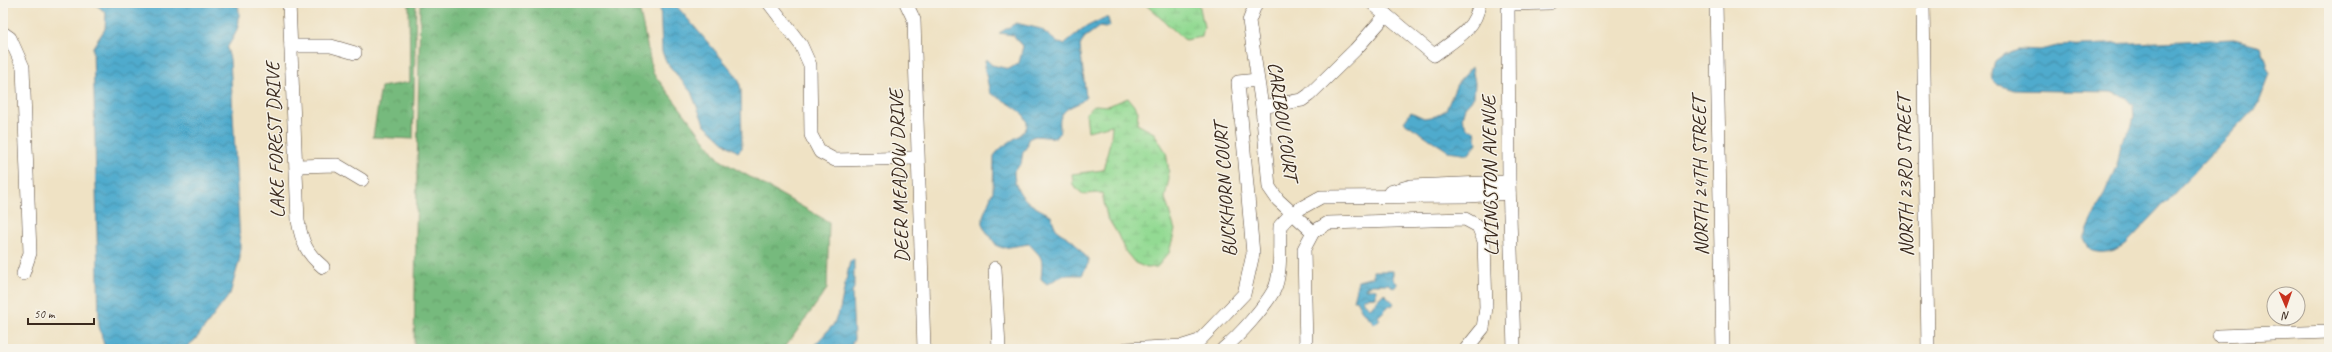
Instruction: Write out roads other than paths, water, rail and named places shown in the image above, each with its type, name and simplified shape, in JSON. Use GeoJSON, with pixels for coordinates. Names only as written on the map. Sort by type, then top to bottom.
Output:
{"type":"FeatureCollection","features":[{"type":"Feature","properties":{"kind":"street","name":"LAKE FOREST DRIVE"},"geometry":{"type":"LineString","coordinates":[[290,3],[298,221],[301,239],[311,257],[323,267]]}},
{"type":"Feature","properties":{"kind":"street"},"geometry":{"type":"LineString","coordinates":[[769,3],[801,45],[810,65],[811,135],[820,152],[835,160],[918,158]]}},
{"type":"Feature","properties":{"kind":"street","name":"DEER MEADOW DRIVE"},"geometry":{"type":"LineString","coordinates":[[906,3],[914,20],[924,349]]}},
{"type":"Feature","properties":{"kind":"street","name":"CARIBOU COURT"},"geometry":{"type":"LineString","coordinates":[[1256,3],[1249,21],[1262,107],[1269,187],[1278,200],[1313,232]]}},
{"type":"Feature","properties":{"kind":"street"},"geometry":{"type":"LineString","coordinates":[[1372,3],[1434,55],[1465,32],[1478,12],[1479,3]]}},
{"type":"Feature","properties":{"kind":"street"},"geometry":{"type":"LineString","coordinates":[[1508,3],[1550,3]]}},
{"type":"Feature","properties":{"kind":"street","name":"LIVINGSTON AVENUE"},"geometry":{"type":"LineString","coordinates":[[1508,3],[1509,192],[1514,349]]}},
{"type":"Feature","properties":{"kind":"street","name":"NORTH 24TH STREET"},"geometry":{"type":"LineString","coordinates":[[1716,3],[1723,349]]}},
{"type":"Feature","properties":{"kind":"street","name":"NORTH 23RD STREET"},"geometry":{"type":"LineString","coordinates":[[1923,3],[1928,349]]}},
{"type":"Feature","properties":{"kind":"street"},"geometry":{"type":"LineString","coordinates":[[1262,107],[1302,100],[1309,95],[1355,50],[1386,15]]}},
{"type":"Feature","properties":{"kind":"street"},"geometry":{"type":"LineString","coordinates":[[3,33],[10,38],[23,67],[30,253],[23,274]]}},
{"type":"Feature","properties":{"kind":"street"},"geometry":{"type":"LineString","coordinates":[[291,46],[331,46],[354,53]]}},
{"type":"Feature","properties":{"kind":"street","name":"BUCKHORN COURT"},"geometry":{"type":"LineString","coordinates":[[1126,349],[1182,346],[1199,341],[1244,294],[1253,254],[1238,82],[1257,80]]}},
{"type":"Feature","properties":{"kind":"street"},"geometry":{"type":"LineString","coordinates":[[297,166],[338,165],[362,180]]}},
{"type":"Feature","properties":{"kind":"street"},"geometry":{"type":"LineString","coordinates":[[1381,196],[1394,190],[1411,186],[1509,192]]}},
{"type":"Feature","properties":{"kind":"street"},"geometry":{"type":"LineString","coordinates":[[1223,349],[1236,338],[1274,290],[1278,270],[1280,226],[1292,213],[1321,197],[1381,196],[1421,204],[1509,192]]}},
{"type":"Feature","properties":{"kind":"street"},"geometry":{"type":"LineString","coordinates":[[1306,349],[1304,248],[1313,232],[1328,223],[1464,219],[1478,226],[1484,241],[1486,308],[1484,328],[1466,349]]}},
{"type":"Feature","properties":{"kind":"street"},"geometry":{"type":"LineString","coordinates":[[995,268],[999,349]]}},
{"type":"Feature","properties":{"kind":"street"},"geometry":{"type":"LineString","coordinates":[[2219,336],[2329,332]]}},
{"type":"Feature","properties":{"kind":"water"},"geometry":{"type":"Polygon","coordinates":[[[94,3],[238,3],[238,27],[227,48],[230,59],[240,258],[230,294],[196,339],[184,349],[114,349],[104,345],[99,326],[93,47],[105,29],[106,13],[94,3]]]}},
{"type":"Feature","properties":{"kind":"water"},"geometry":{"type":"Polygon","coordinates":[[[660,3],[674,3],[735,74],[739,81],[741,90],[742,148],[738,152],[728,146],[704,124],[691,92],[667,63],[662,52],[660,3]]]}},
{"type":"Feature","properties":{"kind":"water"},"geometry":{"type":"Polygon","coordinates":[[[1104,18],[1108,18],[1110,26],[1105,28],[1099,27],[1084,38],[1080,46],[1086,97],[1080,103],[1069,108],[1062,114],[1060,119],[1060,132],[1056,138],[1035,136],[1028,139],[1028,145],[1023,152],[1021,164],[1014,171],[1015,180],[1020,194],[1031,204],[1051,215],[1058,231],[1075,243],[1083,254],[1090,260],[1087,260],[1089,262],[1082,275],[1064,275],[1047,284],[1041,279],[1041,258],[1029,244],[1003,248],[997,246],[983,227],[983,216],[993,191],[994,156],[1026,129],[1027,122],[1024,116],[1012,105],[990,93],[984,66],[986,59],[992,65],[1009,69],[1019,63],[1023,46],[1013,35],[999,33],[1016,23],[1041,29],[1058,43],[1064,44],[1082,29],[1104,18]]]}},
{"type":"Feature","properties":{"kind":"water"},"geometry":{"type":"Polygon","coordinates":[[[2234,39],[2261,46],[2270,74],[2258,105],[2126,244],[2108,252],[2090,250],[2084,238],[2116,168],[2120,144],[2131,128],[2134,116],[2133,106],[2125,97],[2111,92],[2014,90],[1998,85],[1993,80],[1992,74],[1995,61],[2003,55],[2018,49],[2040,50],[2057,46],[2234,39]]]}},
{"type":"Feature","properties":{"kind":"water"},"geometry":{"type":"Polygon","coordinates":[[[1472,67],[1475,83],[1474,97],[1465,107],[1462,118],[1468,129],[1475,131],[1477,143],[1469,154],[1448,151],[1404,122],[1411,112],[1424,118],[1436,116],[1446,110],[1457,84],[1472,67]]]}},
{"type":"Feature","properties":{"kind":"water"},"geometry":{"type":"Polygon","coordinates":[[[854,259],[854,288],[852,292],[854,339],[850,349],[811,349],[833,325],[840,309],[850,261],[854,259]]]}},
{"type":"Feature","properties":{"kind":"water"},"geometry":{"type":"Polygon","coordinates":[[[1373,271],[1393,271],[1393,279],[1398,284],[1394,288],[1388,284],[1372,284],[1366,287],[1365,289],[1376,289],[1376,297],[1363,298],[1363,302],[1370,308],[1384,293],[1394,303],[1378,317],[1380,319],[1375,324],[1362,311],[1356,300],[1353,300],[1358,281],[1373,277],[1373,271]]]}}]}
